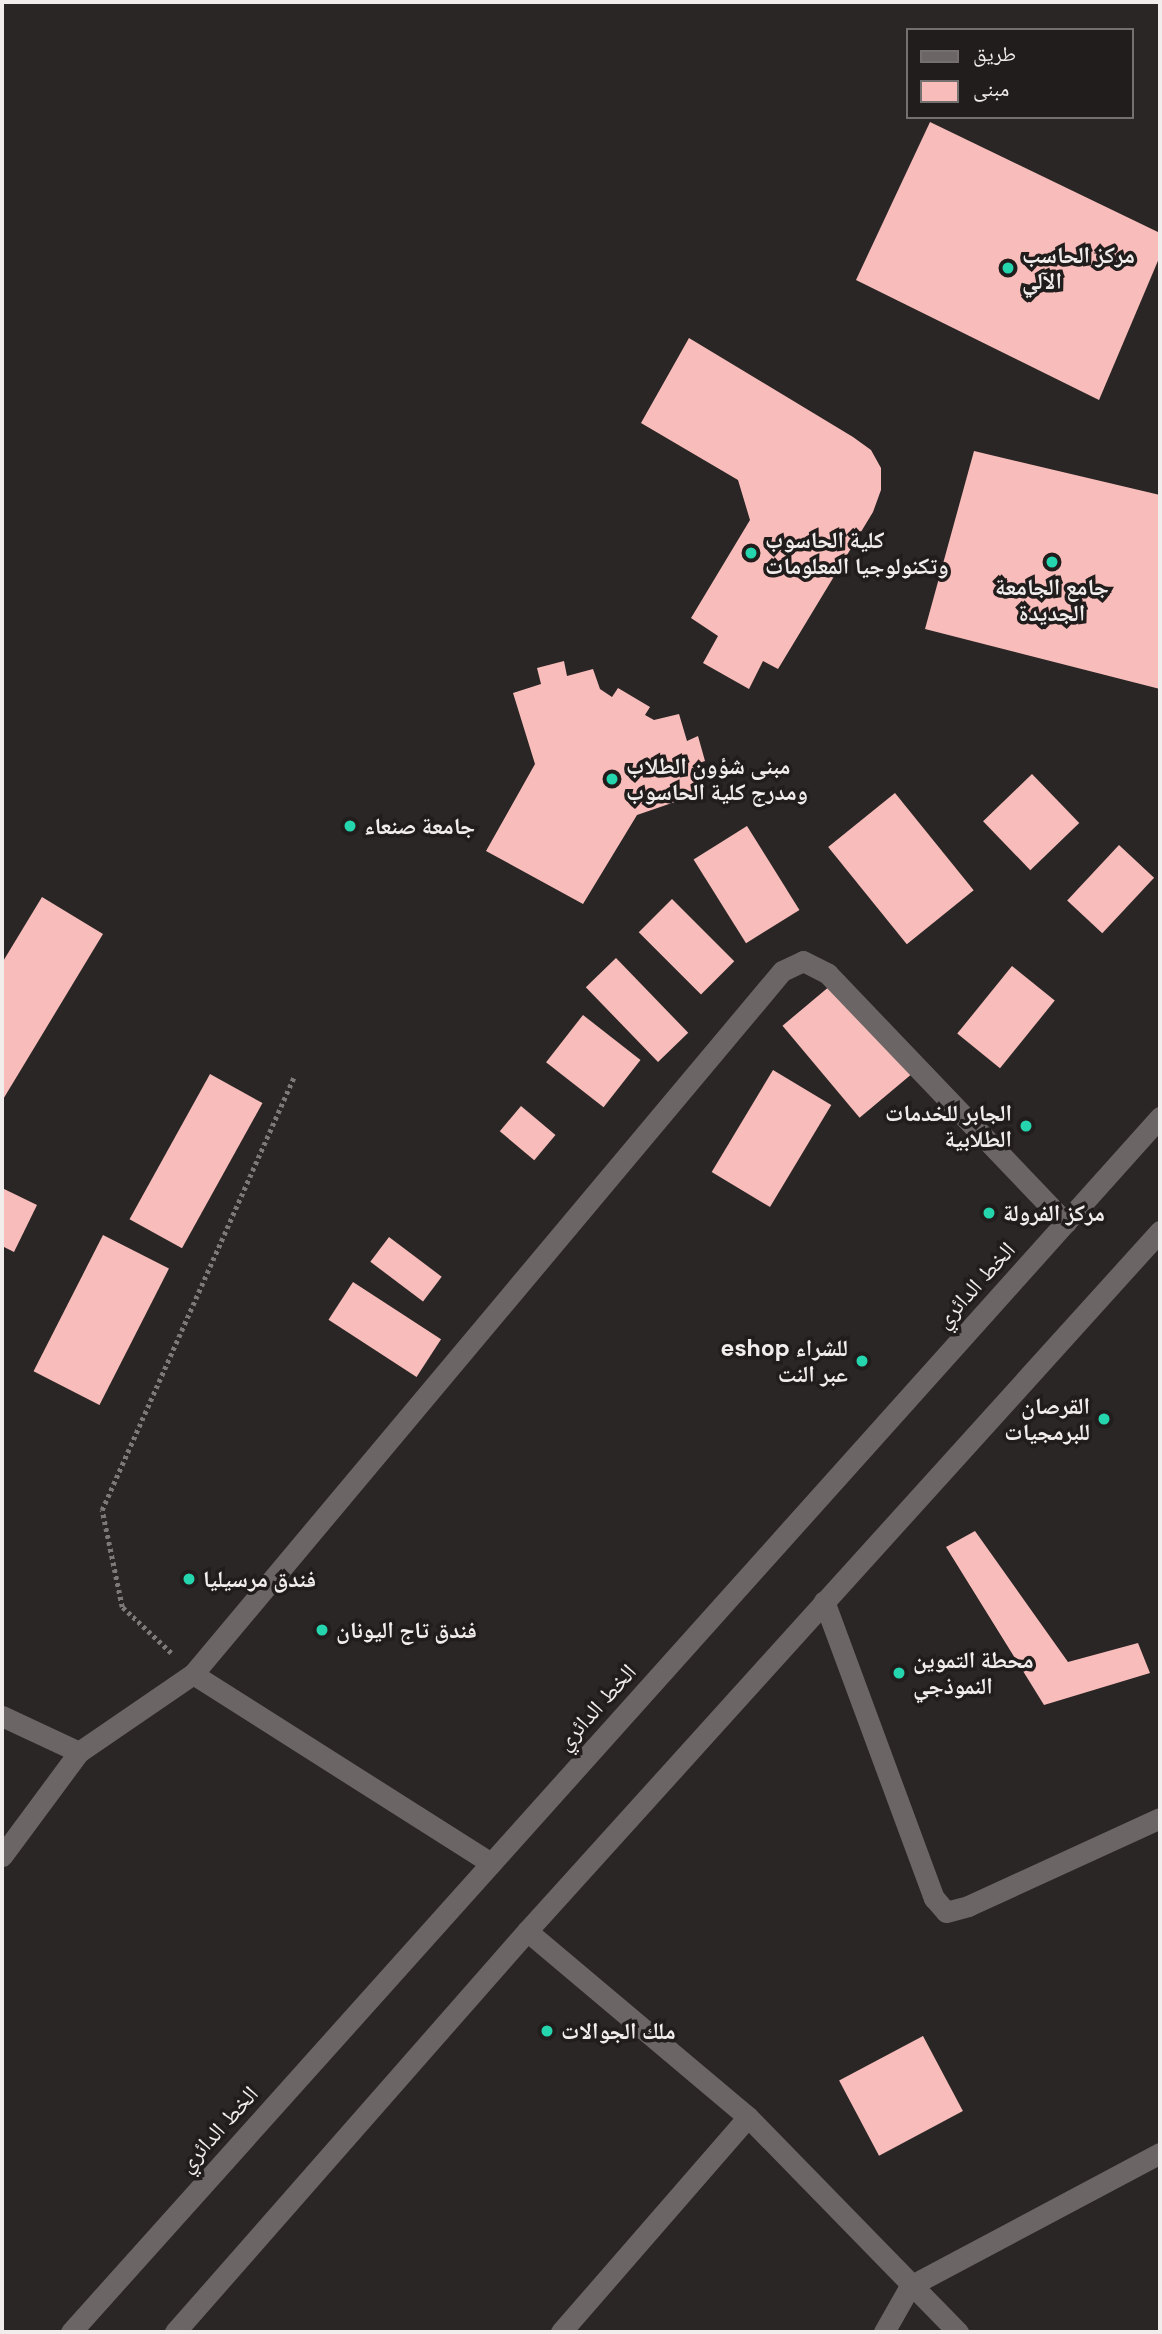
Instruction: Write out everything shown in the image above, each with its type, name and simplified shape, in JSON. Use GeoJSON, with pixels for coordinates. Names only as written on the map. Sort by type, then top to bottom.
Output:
{"type":"FeatureCollection","features":[{"type":"Feature","properties":{"kind":"street"},"geometry":{"type":"LineString","coordinates":[[2,1856],[79,1752],[193,1674],[782,971],[803,961],[828,974],[1066,1223]]}},
{"type":"Feature","properties":{"kind":"street","name":"الخط الدائري"},"geometry":{"type":"LineString","coordinates":[[71,2332],[1160,1117]]}},
{"type":"Feature","properties":{"kind":"street"},"geometry":{"type":"LineString","coordinates":[[175,2332],[527,1931],[1160,1231]]}},
{"type":"Feature","properties":{"kind":"street"},"geometry":{"type":"LineString","coordinates":[[824,1601],[934,1898],[946,1912],[968,1906],[1160,1818]]}},
{"type":"Feature","properties":{"kind":"street"},"geometry":{"type":"LineString","coordinates":[[193,1674],[491,1863]]}},
{"type":"Feature","properties":{"kind":"street"},"geometry":{"type":"LineString","coordinates":[[2,1716],[79,1752]]}},
{"type":"Feature","properties":{"kind":"street"},"geometry":{"type":"LineString","coordinates":[[527,1931],[748,2117],[958,2332]]}},
{"type":"Feature","properties":{"kind":"street"},"geometry":{"type":"LineString","coordinates":[[561,2332],[748,2117]]}},
{"type":"Feature","properties":{"kind":"street"},"geometry":{"type":"LineString","coordinates":[[884,2332],[911,2286],[1160,2153]]}},
{"type":"Feature","properties":{"kind":"path"},"geometry":{"type":"LineString","coordinates":[[193,1674],[122,1607],[103,1510],[294,1077]]}},
{"type":"Feature","properties":{"kind":"building","name":"مركز الحاسب الآلي"},"geometry":{"type":"Polygon","coordinates":[[[930,122],[1160,233],[1160,256],[1099,400],[856,280],[930,122]]]}},
{"type":"Feature","properties":{"kind":"building","name":"كلية الحاسوب وتكنولوجيا المعلومات"},"geometry":{"type":"Polygon","coordinates":[[[689,338],[853,437],[871,450],[881,468],[881,490],[873,512],[778,669],[763,661],[749,689],[703,663],[718,636],[691,618],[750,520],[738,480],[641,423],[689,338]]]}},
{"type":"Feature","properties":{"kind":"building","name":"جامع الجامعة الجديدة"},"geometry":{"type":"Polygon","coordinates":[[[974,451],[1160,495],[1160,689],[925,629],[974,451]]]}},
{"type":"Feature","properties":{"kind":"building","name":"مبنى شؤون الطلاب ومدرج كلية الحاسوب"},"geometry":{"type":"Polygon","coordinates":[[[564,661],[567,676],[593,669],[600,689],[612,697],[618,688],[650,707],[645,715],[654,720],[679,714],[687,741],[698,736],[705,761],[693,765],[701,793],[637,815],[583,904],[486,851],[535,764],[513,693],[541,684],[537,668],[564,661]]]}},
{"type":"Feature","properties":{"kind":"building"},"geometry":{"type":"Polygon","coordinates":[[[1032,774],[1079,823],[1030,870],[983,821],[1032,774]]]}},
{"type":"Feature","properties":{"kind":"building"},"geometry":{"type":"Polygon","coordinates":[[[895,793],[974,890],[907,944],[828,847],[895,793]]]}},
{"type":"Feature","properties":{"kind":"building"},"geometry":{"type":"Polygon","coordinates":[[[747,826],[799,910],[746,943],[694,859],[747,826]]]}},
{"type":"Feature","properties":{"kind":"building"},"geometry":{"type":"Polygon","coordinates":[[[1119,845],[1154,878],[1102,933],[1067,901],[1119,845]]]}},
{"type":"Feature","properties":{"kind":"building"},"geometry":{"type":"Polygon","coordinates":[[[42,897],[103,934],[2,1101],[2,963],[42,897]]]}},
{"type":"Feature","properties":{"kind":"building"},"geometry":{"type":"Polygon","coordinates":[[[672,899],[734,961],[701,994],[639,932],[672,899]]]}},
{"type":"Feature","properties":{"kind":"building"},"geometry":{"type":"Polygon","coordinates":[[[616,958],[688,1033],[658,1062],[586,987],[616,958]]]}},
{"type":"Feature","properties":{"kind":"building"},"geometry":{"type":"Polygon","coordinates":[[[1012,966],[1055,1001],[1000,1068],[957,1034],[1012,966]]]}},
{"type":"Feature","properties":{"kind":"building"},"geometry":{"type":"Polygon","coordinates":[[[843,975],[920,1067],[860,1118],[782,1026],[843,975]]]}},
{"type":"Feature","properties":{"kind":"building"},"geometry":{"type":"Polygon","coordinates":[[[583,1015],[641,1060],[604,1107],[546,1062],[583,1015]]]}},
{"type":"Feature","properties":{"kind":"building"},"geometry":{"type":"Polygon","coordinates":[[[773,1070],[831,1105],[770,1207],[712,1172],[773,1070]]]}},
{"type":"Feature","properties":{"kind":"building"},"geometry":{"type":"Polygon","coordinates":[[[210,1074],[262,1103],[182,1248],[130,1219],[210,1074]]]}},
{"type":"Feature","properties":{"kind":"building"},"geometry":{"type":"Polygon","coordinates":[[[521,1106],[555,1135],[534,1160],[500,1131],[521,1106]]]}},
{"type":"Feature","properties":{"kind":"building"},"geometry":{"type":"Polygon","coordinates":[[[2,1188],[37,1205],[14,1252],[2,1246],[2,1188]]]}},
{"type":"Feature","properties":{"kind":"building"},"geometry":{"type":"Polygon","coordinates":[[[103,1235],[169,1269],[99,1405],[34,1371],[103,1235]]]}},
{"type":"Feature","properties":{"kind":"building"},"geometry":{"type":"Polygon","coordinates":[[[389,1237],[442,1277],[423,1301],[370,1262],[389,1237]]]}},
{"type":"Feature","properties":{"kind":"building"},"geometry":{"type":"Polygon","coordinates":[[[353,1282],[441,1339],[417,1377],[328,1320],[353,1282]]]}},
{"type":"Feature","properties":{"kind":"building"},"geometry":{"type":"Polygon","coordinates":[[[975,1531],[1068,1662],[1138,1643],[1150,1673],[1044,1705],[946,1547],[975,1531]]]}},
{"type":"Feature","properties":{"kind":"building"},"geometry":{"type":"Polygon","coordinates":[[[923,2036],[963,2111],[879,2156],[839,2081],[923,2036]]]}},
{"type":"Feature","properties":{"kind":"place","name":"مركز الحاسب الآلي"},"geometry":{"type":"Point","coordinates":[1008,268]}},
{"type":"Feature","properties":{"kind":"place","name":"كلية الحاسوب وتكنولوجيا المعلومات"},"geometry":{"type":"Point","coordinates":[751,553]}},
{"type":"Feature","properties":{"kind":"place","name":"جامع الجامعة الجديدة"},"geometry":{"type":"Point","coordinates":[1052,562]}},
{"type":"Feature","properties":{"kind":"place","name":"مبنى شؤون الطلاب ومدرج كلية الحاسوب"},"geometry":{"type":"Point","coordinates":[612,779]}},
{"type":"Feature","properties":{"kind":"place","name":"جامعة صنعاء"},"geometry":{"type":"Point","coordinates":[350,826]}},
{"type":"Feature","properties":{"kind":"place","name":"الجابر للخدمات الطلابية"},"geometry":{"type":"Point","coordinates":[1026,1126]}},
{"type":"Feature","properties":{"kind":"place","name":"مركز الفرولة"},"geometry":{"type":"Point","coordinates":[989,1213]}},
{"type":"Feature","properties":{"kind":"place","name":"eshop للشراء عبر النت"},"geometry":{"type":"Point","coordinates":[862,1361]}},
{"type":"Feature","properties":{"kind":"place","name":"القرصان للبرمجيات"},"geometry":{"type":"Point","coordinates":[1104,1419]}},
{"type":"Feature","properties":{"kind":"place","name":"فندق مرسيليا"},"geometry":{"type":"Point","coordinates":[189,1579]}},
{"type":"Feature","properties":{"kind":"place","name":"فندق تاج اليونان"},"geometry":{"type":"Point","coordinates":[322,1630]}},
{"type":"Feature","properties":{"kind":"place","name":"محطة التموين النموذجي"},"geometry":{"type":"Point","coordinates":[899,1673]}},
{"type":"Feature","properties":{"kind":"place","name":"ملك الجوالات"},"geometry":{"type":"Point","coordinates":[547,2031]}}]}
